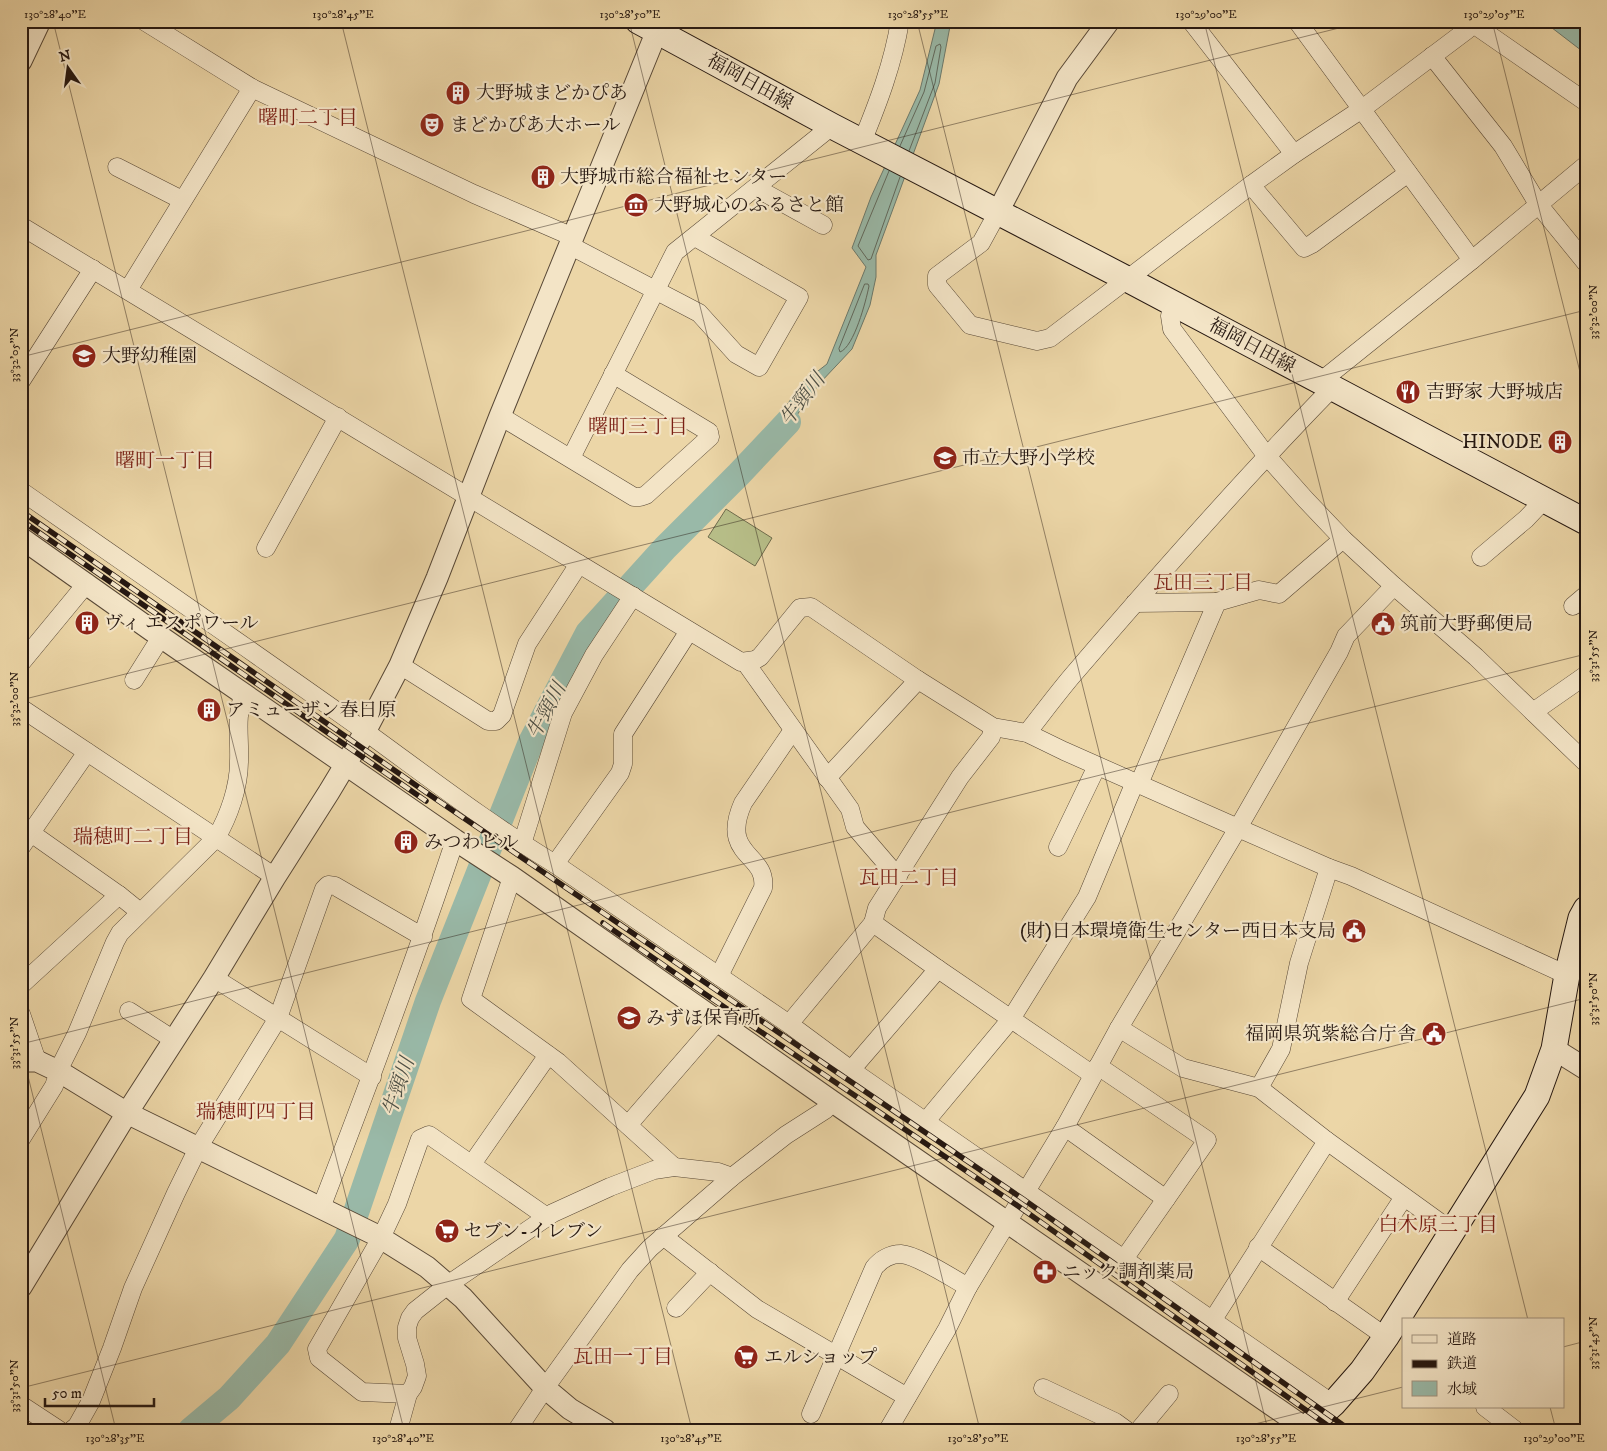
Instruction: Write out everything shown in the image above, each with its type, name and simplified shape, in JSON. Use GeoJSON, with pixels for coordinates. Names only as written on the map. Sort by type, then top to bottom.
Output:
{"type":"FeatureCollection","features":[{"type":"Feature","properties":{"kind":"main road","name":"福岡日田線"},"geometry":{"type":"LineString","coordinates":[[652,24],[862,142],[1127,279],[1543,501],[1586,522]]}},
{"type":"Feature","properties":{"kind":"main road"},"geometry":{"type":"LineString","coordinates":[[1404,1318],[1453,1232],[1537,1096],[1554,1049],[1567,975],[1581,918],[1586,909]]}},
{"type":"Feature","properties":{"kind":"main road"},"geometry":{"type":"LineString","coordinates":[[1304,1429],[1334,1404],[1394,1336],[1402,1322]]}},
{"type":"Feature","properties":{"kind":"street"},"geometry":{"type":"LineString","coordinates":[[21,61],[40,21]]}},
{"type":"Feature","properties":{"kind":"street"},"geometry":{"type":"LineString","coordinates":[[144,21],[252,88],[571,241],[655,291],[700,313],[736,354],[759,367],[799,297],[695,237]]}},
{"type":"Feature","properties":{"kind":"street"},"geometry":{"type":"LineString","coordinates":[[862,142],[893,56],[900,21]]}},
{"type":"Feature","properties":{"kind":"street"},"geometry":{"type":"LineString","coordinates":[[1109,21],[1068,78],[981,243],[937,276],[937,285],[970,324],[1037,340],[1050,338],[1294,154],[1362,109],[1467,30],[1471,22],[1586,102]]}},
{"type":"Feature","properties":{"kind":"street"},"geometry":{"type":"LineString","coordinates":[[1191,21],[1294,154]]}},
{"type":"Feature","properties":{"kind":"street"},"geometry":{"type":"LineString","coordinates":[[1297,21],[1472,260]]}},
{"type":"Feature","properties":{"kind":"street"},"geometry":{"type":"LineString","coordinates":[[21,1287],[127,1113],[214,978],[365,732],[400,665],[438,578],[500,416],[571,241],[652,24]]}},
{"type":"Feature","properties":{"kind":"street"},"geometry":{"type":"LineString","coordinates":[[1432,56],[1503,146],[1538,204],[1586,263]]}},
{"type":"Feature","properties":{"kind":"street"},"geometry":{"type":"LineString","coordinates":[[128,290],[252,88]]}},
{"type":"Feature","properties":{"kind":"street"},"geometry":{"type":"LineString","coordinates":[[572,458],[675,252],[832,126]]}},
{"type":"Feature","properties":{"kind":"street"},"geometry":{"type":"LineString","coordinates":[[1027,733],[1070,678],[1266,456],[1326,385],[1586,165]]}},
{"type":"Feature","properties":{"kind":"street"},"geometry":{"type":"LineString","coordinates":[[117,167],[182,200]]}},
{"type":"Feature","properties":{"kind":"street"},"geometry":{"type":"LineString","coordinates":[[1252,185],[1304,248],[1408,173]]}},
{"type":"Feature","properties":{"kind":"street"},"geometry":{"type":"LineString","coordinates":[[756,188],[823,225]]}},
{"type":"Feature","properties":{"kind":"street"},"geometry":{"type":"LineString","coordinates":[[21,226],[741,662],[760,657],[800,608],[805,606],[816,610],[918,680],[993,727],[1027,733],[1328,868],[1351,876],[1567,975]]}},
{"type":"Feature","properties":{"kind":"street"},"geometry":{"type":"LineString","coordinates":[[21,382],[93,269]]}},
{"type":"Feature","properties":{"kind":"street"},"geometry":{"type":"LineString","coordinates":[[1173,304],[1170,316],[1172,329],[1266,456],[1343,538],[1394,586],[1476,657],[1586,763]]}},
{"type":"Feature","properties":{"kind":"street"},"geometry":{"type":"LineString","coordinates":[[500,416],[634,497],[646,495],[710,437],[709,432],[613,374]]}},
{"type":"Feature","properties":{"kind":"street"},"geometry":{"type":"LineString","coordinates":[[266,548],[338,417]]}},
{"type":"Feature","properties":{"kind":"street"},"geometry":{"type":"LineString","coordinates":[[21,490],[365,732],[469,808],[555,864],[790,1024],[852,1070],[1334,1404]]}},
{"type":"Feature","properties":{"kind":"street"},"geometry":{"type":"LineString","coordinates":[[1481,557],[1526,519],[1543,501]]}},
{"type":"Feature","properties":{"kind":"street"},"geometry":{"type":"LineString","coordinates":[[21,538],[161,637],[718,1020],[1304,1429]]}},
{"type":"Feature","properties":{"kind":"street"},"geometry":{"type":"LineString","coordinates":[[1135,603],[1217,602],[1259,590],[1279,594],[1343,538]]}},
{"type":"Feature","properties":{"kind":"street"},"geometry":{"type":"LineString","coordinates":[[400,665],[488,721],[496,722],[502,715],[527,644],[582,566]]}},
{"type":"Feature","properties":{"kind":"street"},"geometry":{"type":"LineString","coordinates":[[21,663],[87,583]]}},
{"type":"Feature","properties":{"kind":"street"},"geometry":{"type":"LineString","coordinates":[[888,1430],[947,1329],[968,1287],[1065,1127],[1119,1028],[1238,828],[1339,652],[1346,636],[1394,586]]}},
{"type":"Feature","properties":{"kind":"street"},"geometry":{"type":"LineString","coordinates":[[522,844],[564,713],[594,656],[633,596]]}},
{"type":"Feature","properties":{"kind":"street"},"geometry":{"type":"LineString","coordinates":[[926,1121],[1011,1019],[1087,897],[1217,602]]}},
{"type":"Feature","properties":{"kind":"street"},"geometry":{"type":"LineString","coordinates":[[555,864],[620,773],[623,764],[623,734],[689,631]]}},
{"type":"Feature","properties":{"kind":"street"},"geometry":{"type":"LineString","coordinates":[[134,680],[161,637]]}},
{"type":"Feature","properties":{"kind":"street"},"geometry":{"type":"LineString","coordinates":[[745,662],[850,809],[855,827],[898,877]]}},
{"type":"Feature","properties":{"kind":"street"},"geometry":{"type":"LineString","coordinates":[[1532,712],[1586,675]]}},
{"type":"Feature","properties":{"kind":"street"},"geometry":{"type":"LineString","coordinates":[[827,778],[918,680]]}},
{"type":"Feature","properties":{"kind":"street"},"geometry":{"type":"LineString","coordinates":[[21,1139],[54,1086],[62,1063],[120,933],[216,838],[226,820],[239,763],[238,712],[244,693]]}},
{"type":"Feature","properties":{"kind":"street"},"geometry":{"type":"LineString","coordinates":[[21,708],[275,877]]}},
{"type":"Feature","properties":{"kind":"street"},"geometry":{"type":"LineString","coordinates":[[790,1024],[873,923],[878,908],[960,777],[991,737],[993,727]]}},
{"type":"Feature","properties":{"kind":"street"},"geometry":{"type":"LineString","coordinates":[[719,976],[763,888],[765,879],[762,871],[740,847],[737,824],[738,813],[793,730]]}},
{"type":"Feature","properties":{"kind":"street"},"geometry":{"type":"LineString","coordinates":[[87,752],[26,840],[119,895],[140,912]]}},
{"type":"Feature","properties":{"kind":"street"},"geometry":{"type":"LineString","coordinates":[[1058,847],[1097,766]]}},
{"type":"Feature","properties":{"kind":"street"},"geometry":{"type":"LineString","coordinates":[[320,1208],[372,1076],[423,937],[455,840]]}},
{"type":"Feature","properties":{"kind":"street"},"geometry":{"type":"LineString","coordinates":[[1259,1088],[1281,1049],[1299,963],[1328,868]]}},
{"type":"Feature","properties":{"kind":"street"},"geometry":{"type":"LineString","coordinates":[[512,877],[471,999],[558,1062],[674,1167]]}},
{"type":"Feature","properties":{"kind":"street"},"geometry":{"type":"LineString","coordinates":[[72,1430],[77,1426],[91,1400],[137,1280],[176,1192],[198,1148],[278,1018],[324,889],[328,885],[335,886],[423,937]]}},
{"type":"Feature","properties":{"kind":"street"},"geometry":{"type":"LineString","coordinates":[[21,985],[119,895]]}},
{"type":"Feature","properties":{"kind":"street"},"geometry":{"type":"LineString","coordinates":[[873,923],[1011,1019],[1207,1140],[1124,1259]]}},
{"type":"Feature","properties":{"kind":"street"},"geometry":{"type":"LineString","coordinates":[[852,1070],[938,969]]}},
{"type":"Feature","properties":{"kind":"street"},"geometry":{"type":"LineString","coordinates":[[214,978],[372,1076]]}},
{"type":"Feature","properties":{"kind":"street"},"geometry":{"type":"LineString","coordinates":[[129,1011],[174,1040]]}},
{"type":"Feature","properties":{"kind":"street"},"geometry":{"type":"LineString","coordinates":[[21,1014],[29,1061],[60,1072],[127,1113],[379,1237],[427,1267],[449,1284],[545,1388],[570,1409],[605,1430]]}},
{"type":"Feature","properties":{"kind":"street"},"geometry":{"type":"LineString","coordinates":[[628,1125],[718,1020]]}},
{"type":"Feature","properties":{"kind":"street"},"geometry":{"type":"LineString","coordinates":[[1119,1028],[1182,1068],[1259,1088],[1327,1142],[1453,1232]]}},
{"type":"Feature","properties":{"kind":"street"},"geometry":{"type":"LineString","coordinates":[[1554,1049],[1586,1069]]}},
{"type":"Feature","properties":{"kind":"street"},"geometry":{"type":"LineString","coordinates":[[472,1164],[548,1055]]}},
{"type":"Feature","properties":{"kind":"street"},"geometry":{"type":"LineString","coordinates":[[517,1430],[630,1270],[663,1236],[732,1177],[786,1135],[825,1110],[833,1102]]}},
{"type":"Feature","properties":{"kind":"street"},"geometry":{"type":"LineString","coordinates":[[1065,1127],[1166,1199]]}},
{"type":"Feature","properties":{"kind":"street"},"geometry":{"type":"LineString","coordinates":[[408,1394],[362,1392],[319,1358],[317,1349],[397,1204],[420,1139],[429,1135],[547,1216]]}},
{"type":"Feature","properties":{"kind":"street"},"geometry":{"type":"LineString","coordinates":[[1212,1321],[1327,1142]]}},
{"type":"Feature","properties":{"kind":"street"},"geometry":{"type":"LineString","coordinates":[[398,1430],[408,1394],[417,1376],[407,1338],[407,1327],[410,1318],[414,1311],[449,1284],[547,1216],[610,1187],[654,1170],[674,1167],[718,1172],[732,1177]]}},
{"type":"Feature","properties":{"kind":"street"},"geometry":{"type":"LineString","coordinates":[[1335,1302],[1404,1197]]}},
{"type":"Feature","properties":{"kind":"street"},"geometry":{"type":"LineString","coordinates":[[663,1236],[757,1309],[906,1397]]}},
{"type":"Feature","properties":{"kind":"street"},"geometry":{"type":"LineString","coordinates":[[1258,1247],[1335,1302],[1394,1336]]}},
{"type":"Feature","properties":{"kind":"street"},"geometry":{"type":"LineString","coordinates":[[811,1414],[874,1268],[880,1261],[899,1254],[911,1256],[968,1287]]}},
{"type":"Feature","properties":{"kind":"street"},"geometry":{"type":"LineString","coordinates":[[676,1308],[710,1272]]}},
{"type":"Feature","properties":{"kind":"street"},"geometry":{"type":"LineString","coordinates":[[1042,1388],[1116,1422],[1126,1430]]}},
{"type":"Feature","properties":{"kind":"street"},"geometry":{"type":"LineString","coordinates":[[1139,1430],[1169,1394]]}},
{"type":"Feature","properties":{"kind":"street"},"geometry":{"type":"LineString","coordinates":[[21,1405],[59,1430]]}},
{"type":"Feature","properties":{"kind":"street"},"geometry":{"type":"LineString","coordinates":[[1486,1408],[1515,1430]]}},
{"type":"Feature","properties":{"kind":"green space"},"geometry":{"type":"Polygon","coordinates":[[[726,509],[772,538],[755,566],[708,537],[726,509]]]}},
{"type":"Feature","properties":{"kind":"water"},"geometry":{"type":"Polygon","coordinates":[[[937,21],[951,21],[939,84],[876,255],[876,277],[870,305],[852,349],[819,384],[787,429],[760,451],[778,417],[813,369],[818,371],[827,364],[866,267],[852,248],[871,197],[920,90],[937,21]]]}},
{"type":"Feature","properties":{"kind":"water"},"geometry":{"type":"Polygon","coordinates":[[[1543,21],[1586,21],[1586,54],[1543,21]]]}},
{"type":"Feature","properties":{"kind":"waterway","name":"牛頸川"},"geometry":{"type":"LineString","coordinates":[[191,1430],[229,1398],[278,1344],[347,1239],[428,1001],[531,742],[588,633],[665,548],[788,422]]}},
{"type":"Feature","properties":{"kind":"railway"},"geometry":{"type":"LineString","coordinates":[[21,511],[430,795],[1023,1199],[1350,1430]]}},
{"type":"Feature","properties":{"kind":"railway"},"geometry":{"type":"LineString","coordinates":[[21,520],[426,801]]}},
{"type":"Feature","properties":{"kind":"railway"},"geometry":{"type":"LineString","coordinates":[[603,923],[1018,1206],[1334,1430]]}},
{"type":"Feature","properties":{"kind":"place","name":"大野城まどかぴあ"},"geometry":{"type":"Point","coordinates":[458,93]}},
{"type":"Feature","properties":{"kind":"place","name":"まどかぴあ大ホール"},"geometry":{"type":"Point","coordinates":[432,125]}},
{"type":"Feature","properties":{"kind":"place","name":"大野城市総合福祉センター"},"geometry":{"type":"Point","coordinates":[543,177]}},
{"type":"Feature","properties":{"kind":"place","name":"大野城心のふるさと館"},"geometry":{"type":"Point","coordinates":[636,205]}},
{"type":"Feature","properties":{"kind":"place","name":"大野幼稚園"},"geometry":{"type":"Point","coordinates":[84,356]}},
{"type":"Feature","properties":{"kind":"place","name":"吉野家 大野城店"},"geometry":{"type":"Point","coordinates":[1408,392]}},
{"type":"Feature","properties":{"kind":"place","name":"HINODE"},"geometry":{"type":"Point","coordinates":[1560,442]}},
{"type":"Feature","properties":{"kind":"place","name":"市立大野小学校"},"geometry":{"type":"Point","coordinates":[945,458]}},
{"type":"Feature","properties":{"kind":"place","name":"ヴィ エスポワール"},"geometry":{"type":"Point","coordinates":[87,623]}},
{"type":"Feature","properties":{"kind":"place","name":"筑前大野郵便局"},"geometry":{"type":"Point","coordinates":[1383,624]}},
{"type":"Feature","properties":{"kind":"place","name":"アミューザン春日原"},"geometry":{"type":"Point","coordinates":[209,710]}},
{"type":"Feature","properties":{"kind":"place","name":"みつわビル"},"geometry":{"type":"Point","coordinates":[406,842]}},
{"type":"Feature","properties":{"kind":"place","name":"(財)日本環境衛生センター西日本支局"},"geometry":{"type":"Point","coordinates":[1354,931]}},
{"type":"Feature","properties":{"kind":"place","name":"みずほ保育所"},"geometry":{"type":"Point","coordinates":[629,1018]}},
{"type":"Feature","properties":{"kind":"place","name":"福岡県筑紫総合庁舎"},"geometry":{"type":"Point","coordinates":[1434,1034]}},
{"type":"Feature","properties":{"kind":"place","name":"セブン-イレブン"},"geometry":{"type":"Point","coordinates":[447,1231]}},
{"type":"Feature","properties":{"kind":"place","name":"ニック調剤薬局"},"geometry":{"type":"Point","coordinates":[1045,1272]}},
{"type":"Feature","properties":{"kind":"place","name":"エルショップ"},"geometry":{"type":"Point","coordinates":[746,1357]}},
{"type":"Feature","properties":{"kind":"district","name":"曙町二丁目"},"geometry":{"type":"Point","coordinates":[308,118]}},
{"type":"Feature","properties":{"kind":"district","name":"曙町三丁目"},"geometry":{"type":"Point","coordinates":[638,427]}},
{"type":"Feature","properties":{"kind":"district","name":"曙町一丁目"},"geometry":{"type":"Point","coordinates":[165,461]}},
{"type":"Feature","properties":{"kind":"district","name":"瓦田三丁目"},"geometry":{"type":"Point","coordinates":[1203,583]}},
{"type":"Feature","properties":{"kind":"district","name":"瑞穂町二丁目"},"geometry":{"type":"Point","coordinates":[133,837]}},
{"type":"Feature","properties":{"kind":"district","name":"瓦田二丁目"},"geometry":{"type":"Point","coordinates":[909,878]}},
{"type":"Feature","properties":{"kind":"district","name":"瑞穂町四丁目"},"geometry":{"type":"Point","coordinates":[256,1112]}},
{"type":"Feature","properties":{"kind":"district","name":"白木原三丁目"},"geometry":{"type":"Point","coordinates":[1438,1225]}},
{"type":"Feature","properties":{"kind":"district","name":"瓦田一丁目"},"geometry":{"type":"Point","coordinates":[623,1357]}}]}
